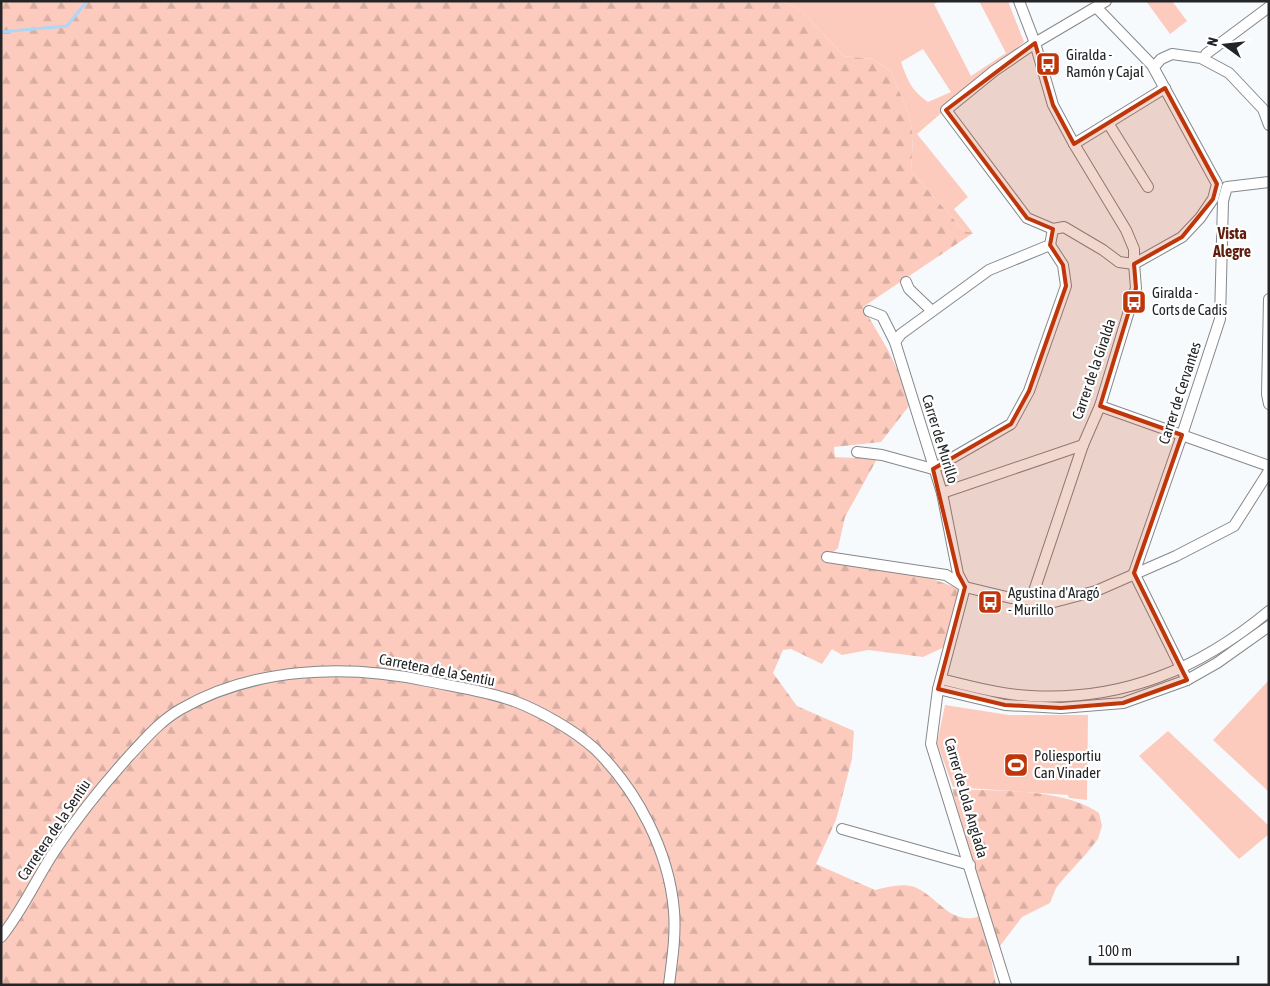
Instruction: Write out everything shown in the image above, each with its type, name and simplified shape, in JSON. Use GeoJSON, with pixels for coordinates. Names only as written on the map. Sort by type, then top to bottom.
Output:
{"type":"FeatureCollection","features":[{"type":"Feature","properties":{"kind":"street","name":"Carrer de la Giralda"},"geometry":{"type":"LineString","coordinates":[[1019,1],[1035,43],[1053,105],[1074,144],[1126,230],[1134,250],[1136,288],[1100,406],[1083,446],[1031,600]]}},
{"type":"Feature","properties":{"kind":"street"},"geometry":{"type":"LineString","coordinates":[[1106,1],[1035,43],[994,71],[946,110],[1027,218],[1052,229],[1064,227],[1119,262],[1134,264],[1182,237],[1200,218],[1222,185]]}},
{"type":"Feature","properties":{"kind":"street"},"geometry":{"type":"LineString","coordinates":[[1096,7],[1154,67],[1222,185]]}},
{"type":"Feature","properties":{"kind":"street"},"geometry":{"type":"LineString","coordinates":[[1206,54],[1269,7]]}},
{"type":"Feature","properties":{"kind":"street"},"geometry":{"type":"LineString","coordinates":[[1154,67],[1161,59],[1172,54],[1201,58],[1229,73],[1263,110],[1269,125]]}},
{"type":"Feature","properties":{"kind":"street"},"geometry":{"type":"LineString","coordinates":[[1074,144],[1165,88]]}},
{"type":"Feature","properties":{"kind":"street"},"geometry":{"type":"LineString","coordinates":[[1108,123],[1148,187]]}},
{"type":"Feature","properties":{"kind":"street"},"geometry":{"type":"LineString","coordinates":[[1222,185],[1269,182]]}},
{"type":"Feature","properties":{"kind":"street","name":"Carrer de Cervantes"},"geometry":{"type":"LineString","coordinates":[[1134,573],[1220,319],[1222,185]]}},
{"type":"Feature","properties":{"kind":"street"},"geometry":{"type":"LineString","coordinates":[[857,452],[882,454],[934,469],[1012,424],[1030,391],[1066,286],[1063,265],[1050,245],[1052,229]]}},
{"type":"Feature","properties":{"kind":"street"},"geometry":{"type":"LineString","coordinates":[[895,342],[900,334],[989,270],[1050,245]]}},
{"type":"Feature","properties":{"kind":"street"},"geometry":{"type":"LineString","coordinates":[[906,282],[909,289],[932,311]]}},
{"type":"Feature","properties":{"kind":"street"},"geometry":{"type":"LineString","coordinates":[[1269,299],[1269,404]]}},
{"type":"Feature","properties":{"kind":"street","name":"Carrer de Murillo"},"geometry":{"type":"LineString","coordinates":[[868,310],[882,316],[895,342],[942,494],[958,574],[965,587]]}},
{"type":"Feature","properties":{"kind":"street"},"geometry":{"type":"LineString","coordinates":[[1100,406],[1269,466]]}},
{"type":"Feature","properties":{"kind":"street"},"geometry":{"type":"LineString","coordinates":[[942,494],[1083,446]]}},
{"type":"Feature","properties":{"kind":"street"},"geometry":{"type":"LineString","coordinates":[[827,557],[946,575],[965,587],[1011,598],[1054,602],[1096,591],[1176,556],[1234,526],[1269,471]]}},
{"type":"Feature","properties":{"kind":"street"},"geometry":{"type":"LineString","coordinates":[[1134,573],[1187,680]]}},
{"type":"Feature","properties":{"kind":"street","name":"Carrer de Lola Anglada"},"geometry":{"type":"LineString","coordinates":[[965,587],[938,690],[931,744],[1006,985]]}},
{"type":"Feature","properties":{"kind":"street"},"geometry":{"type":"LineString","coordinates":[[942,679],[969,686],[1030,696],[1074,696],[1111,692],[1163,676],[1181,667],[1244,632],[1269,611]]}},
{"type":"Feature","properties":{"kind":"street"},"geometry":{"type":"LineString","coordinates":[[938,690],[1005,705],[1061,708],[1123,704],[1187,680],[1218,663],[1269,626]]}},
{"type":"Feature","properties":{"kind":"street","name":"Carretera de la Sentiu"},"geometry":{"type":"LineString","coordinates":[[1,937],[57,848],[102,786],[156,727],[167,718],[213,692],[244,682],[317,672],[372,672],[399,675],[492,694],[513,701],[534,710],[570,731],[594,748],[636,800],[650,825],[662,857],[674,909],[674,941],[669,985]]}},
{"type":"Feature","properties":{"kind":"street"},"geometry":{"type":"LineString","coordinates":[[842,829],[970,865]]}},
{"type":"Feature","properties":{"kind":"highlighted area"},"geometry":{"type":"Polygon","coordinates":[[[1035,43],[1053,105],[1074,144],[1165,88],[1217,184],[1213,199],[1182,237],[1134,264],[1136,288],[1100,406],[1182,435],[1134,573],[1187,680],[1123,703],[1061,708],[1005,705],[938,689],[965,587],[958,574],[933,469],[1011,424],[1029,391],[1066,286],[1063,265],[1050,245],[1053,229],[1027,218],[946,110],[1035,43]]]}},
{"type":"Feature","properties":{"kind":"green space"},"geometry":{"type":"Polygon","coordinates":[[[1,1],[780,1],[801,10],[844,56],[873,59],[891,72],[909,114],[913,136],[911,171],[964,231],[973,233],[863,307],[899,373],[909,406],[881,442],[834,447],[835,457],[877,459],[845,517],[838,548],[823,562],[927,577],[960,589],[951,644],[923,657],[868,650],[842,655],[832,649],[822,664],[791,649],[783,650],[773,673],[797,706],[854,731],[852,759],[836,820],[816,864],[875,890],[896,886],[912,886],[925,893],[952,914],[968,918],[978,917],[971,857],[952,789],[1028,792],[1048,795],[1084,805],[1099,813],[1102,826],[1098,839],[1056,888],[1050,903],[1022,917],[991,958],[996,985],[1,985],[1,1]]]}},
{"type":"Feature","properties":{"kind":"green space"},"geometry":{"type":"Polygon","coordinates":[[[780,1],[940,1],[934,4],[971,76],[1006,53],[979,1],[1008,1],[1024,42],[917,134],[968,197],[954,209],[973,233],[964,231],[911,171],[913,136],[909,114],[891,72],[873,59],[844,56],[801,10],[780,1]],[[923,49],[901,62],[911,85],[928,102],[951,92],[923,49]]]}},
{"type":"Feature","properties":{"kind":"green space"},"geometry":{"type":"Polygon","coordinates":[[[1146,1],[1172,1],[1187,21],[1170,34],[1146,1]]]}},
{"type":"Feature","properties":{"kind":"green space"},"geometry":{"type":"Polygon","coordinates":[[[1269,680],[1269,792],[1213,740],[1269,680]]]}},
{"type":"Feature","properties":{"kind":"green space","name":"Poliesportiu Can Vinader"},"geometry":{"type":"Polygon","coordinates":[[[945,705],[1009,715],[1088,715],[1087,800],[1069,798],[1068,795],[953,787],[937,743],[945,705]]]}},
{"type":"Feature","properties":{"kind":"green space"},"geometry":{"type":"Polygon","coordinates":[[[1168,731],[1269,826],[1269,834],[1239,859],[1139,756],[1168,731]]]}},
{"type":"Feature","properties":{"kind":"waterway"},"geometry":{"type":"LineString","coordinates":[[1,32],[67,26],[87,1]]}},
{"type":"Feature","properties":{"kind":"place","name":"Giralda - Ramón y Cajal"},"geometry":{"type":"Point","coordinates":[1048,64]}},
{"type":"Feature","properties":{"kind":"place","name":"Giralda - Corts de Cadis"},"geometry":{"type":"Point","coordinates":[1134,302]}},
{"type":"Feature","properties":{"kind":"place","name":"Agustina d'Aragó - Murillo"},"geometry":{"type":"Point","coordinates":[990,602]}},
{"type":"Feature","properties":{"kind":"place","name":"Poliesportiu Can Vinader"},"geometry":{"type":"Point","coordinates":[1016,765]}},
{"type":"Feature","properties":{"kind":"district","name":"Vista Alegre"},"geometry":{"type":"Point","coordinates":[1232,242]}}]}
